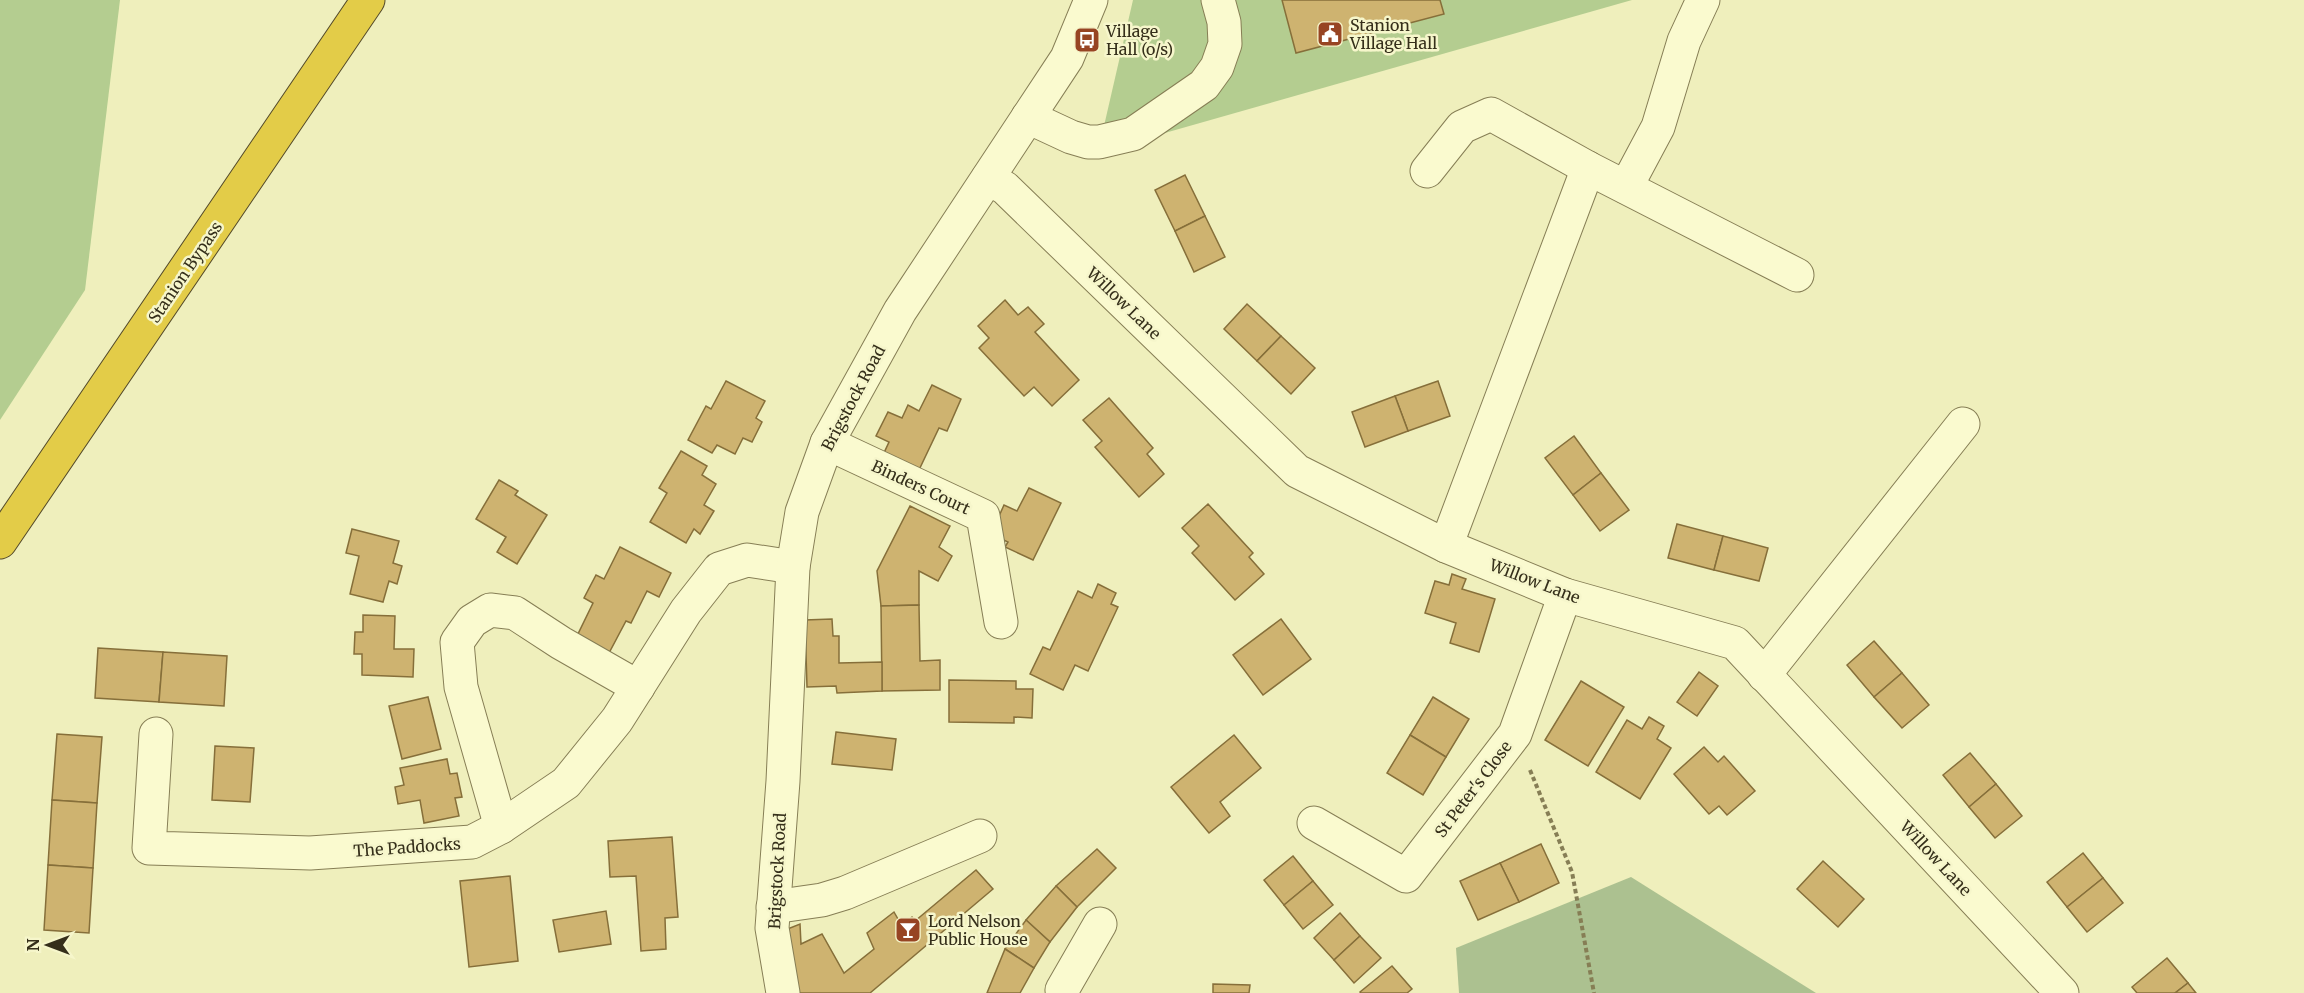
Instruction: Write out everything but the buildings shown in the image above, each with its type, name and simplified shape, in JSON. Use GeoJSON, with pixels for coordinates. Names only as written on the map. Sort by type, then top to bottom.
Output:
{"type":"FeatureCollection","features":[{"type":"Feature","properties":{"kind":"highway","name":"Stanion Bypass"},"geometry":{"type":"LineString","coordinates":[[0,542],[368,0]]}},
{"type":"Feature","properties":{"kind":"street","name":"Brigstock Road"},"geometry":{"type":"LineString","coordinates":[[783,993],[772,928],[783,781],[793,567],[802,512],[827,443],[900,311],[1067,58],[1091,0]]}},
{"type":"Feature","properties":{"kind":"street"},"geometry":{"type":"LineString","coordinates":[[1028,117],[1071,137],[1089,142],[1133,134],[1204,85],[1217,67],[1225,44],[1224,22],[1218,0]]}},
{"type":"Feature","properties":{"kind":"street"},"geometry":{"type":"LineString","coordinates":[[1626,187],[1658,127],[1684,41],[1703,0]]}},
{"type":"Feature","properties":{"kind":"street"},"geometry":{"type":"LineString","coordinates":[[1428,171],[1462,127],[1491,114],[1588,168],[1797,275]]}},
{"type":"Feature","properties":{"kind":"street"},"geometry":{"type":"LineString","coordinates":[[1446,546],[1588,168]]}},
{"type":"Feature","properties":{"kind":"street","name":"Willow Lane"},"geometry":{"type":"LineString","coordinates":[[988,178],[1005,188],[1297,471],[1446,546],[1565,595],[1735,644],[2062,993]]}},
{"type":"Feature","properties":{"kind":"street"},"geometry":{"type":"LineString","coordinates":[[1764,675],[1963,424]]}},
{"type":"Feature","properties":{"kind":"street","name":"Binders Court"},"geometry":{"type":"LineString","coordinates":[[827,443],[983,516],[1001,622]]}},
{"type":"Feature","properties":{"kind":"street","name":"The Paddocks"},"geometry":{"type":"LineString","coordinates":[[156,734],[149,848],[310,853],[472,842],[501,827],[566,783],[617,720],[686,611],[719,569],[747,560],[793,567]]}},
{"type":"Feature","properties":{"kind":"street","name":"St Peter's Close"},"geometry":{"type":"LineString","coordinates":[[1314,823],[1406,876],[1515,734],[1565,595]]}},
{"type":"Feature","properties":{"kind":"street"},"geometry":{"type":"LineString","coordinates":[[501,827],[461,687],[457,642],[472,621],[490,610],[515,612],[561,644],[638,687]]}},
{"type":"Feature","properties":{"kind":"street"},"geometry":{"type":"LineString","coordinates":[[773,906],[822,900],[845,893],[980,836]]}},
{"type":"Feature","properties":{"kind":"street"},"geometry":{"type":"LineString","coordinates":[[1063,993],[1062,990],[1100,924]]}},
{"type":"Feature","properties":{"kind":"path"},"geometry":{"type":"LineString","coordinates":[[1515,734],[1572,872],[1594,993]]}},
{"type":"Feature","properties":{"kind":"green space"},"geometry":{"type":"Polygon","coordinates":[[[0,0],[120,0],[85,290],[0,420],[0,0]]]}},
{"type":"Feature","properties":{"kind":"green space"},"geometry":{"type":"Polygon","coordinates":[[[1133,0],[1632,0],[1098,152],[1133,0]]]}},
{"type":"Feature","properties":{"kind":"green space"},"geometry":{"type":"Polygon","coordinates":[[[1631,877],[1816,993],[1459,993],[1456,948],[1631,877]]]}},
{"type":"Feature","properties":{"kind":"place","name":"Stanion Village Hall"},"geometry":{"type":"Point","coordinates":[1330,34]}},
{"type":"Feature","properties":{"kind":"place","name":"Village Hall (o/s)"},"geometry":{"type":"Point","coordinates":[1087,40]}},
{"type":"Feature","properties":{"kind":"place","name":"Lord Nelson Public House"},"geometry":{"type":"Point","coordinates":[908,930]}}]}
